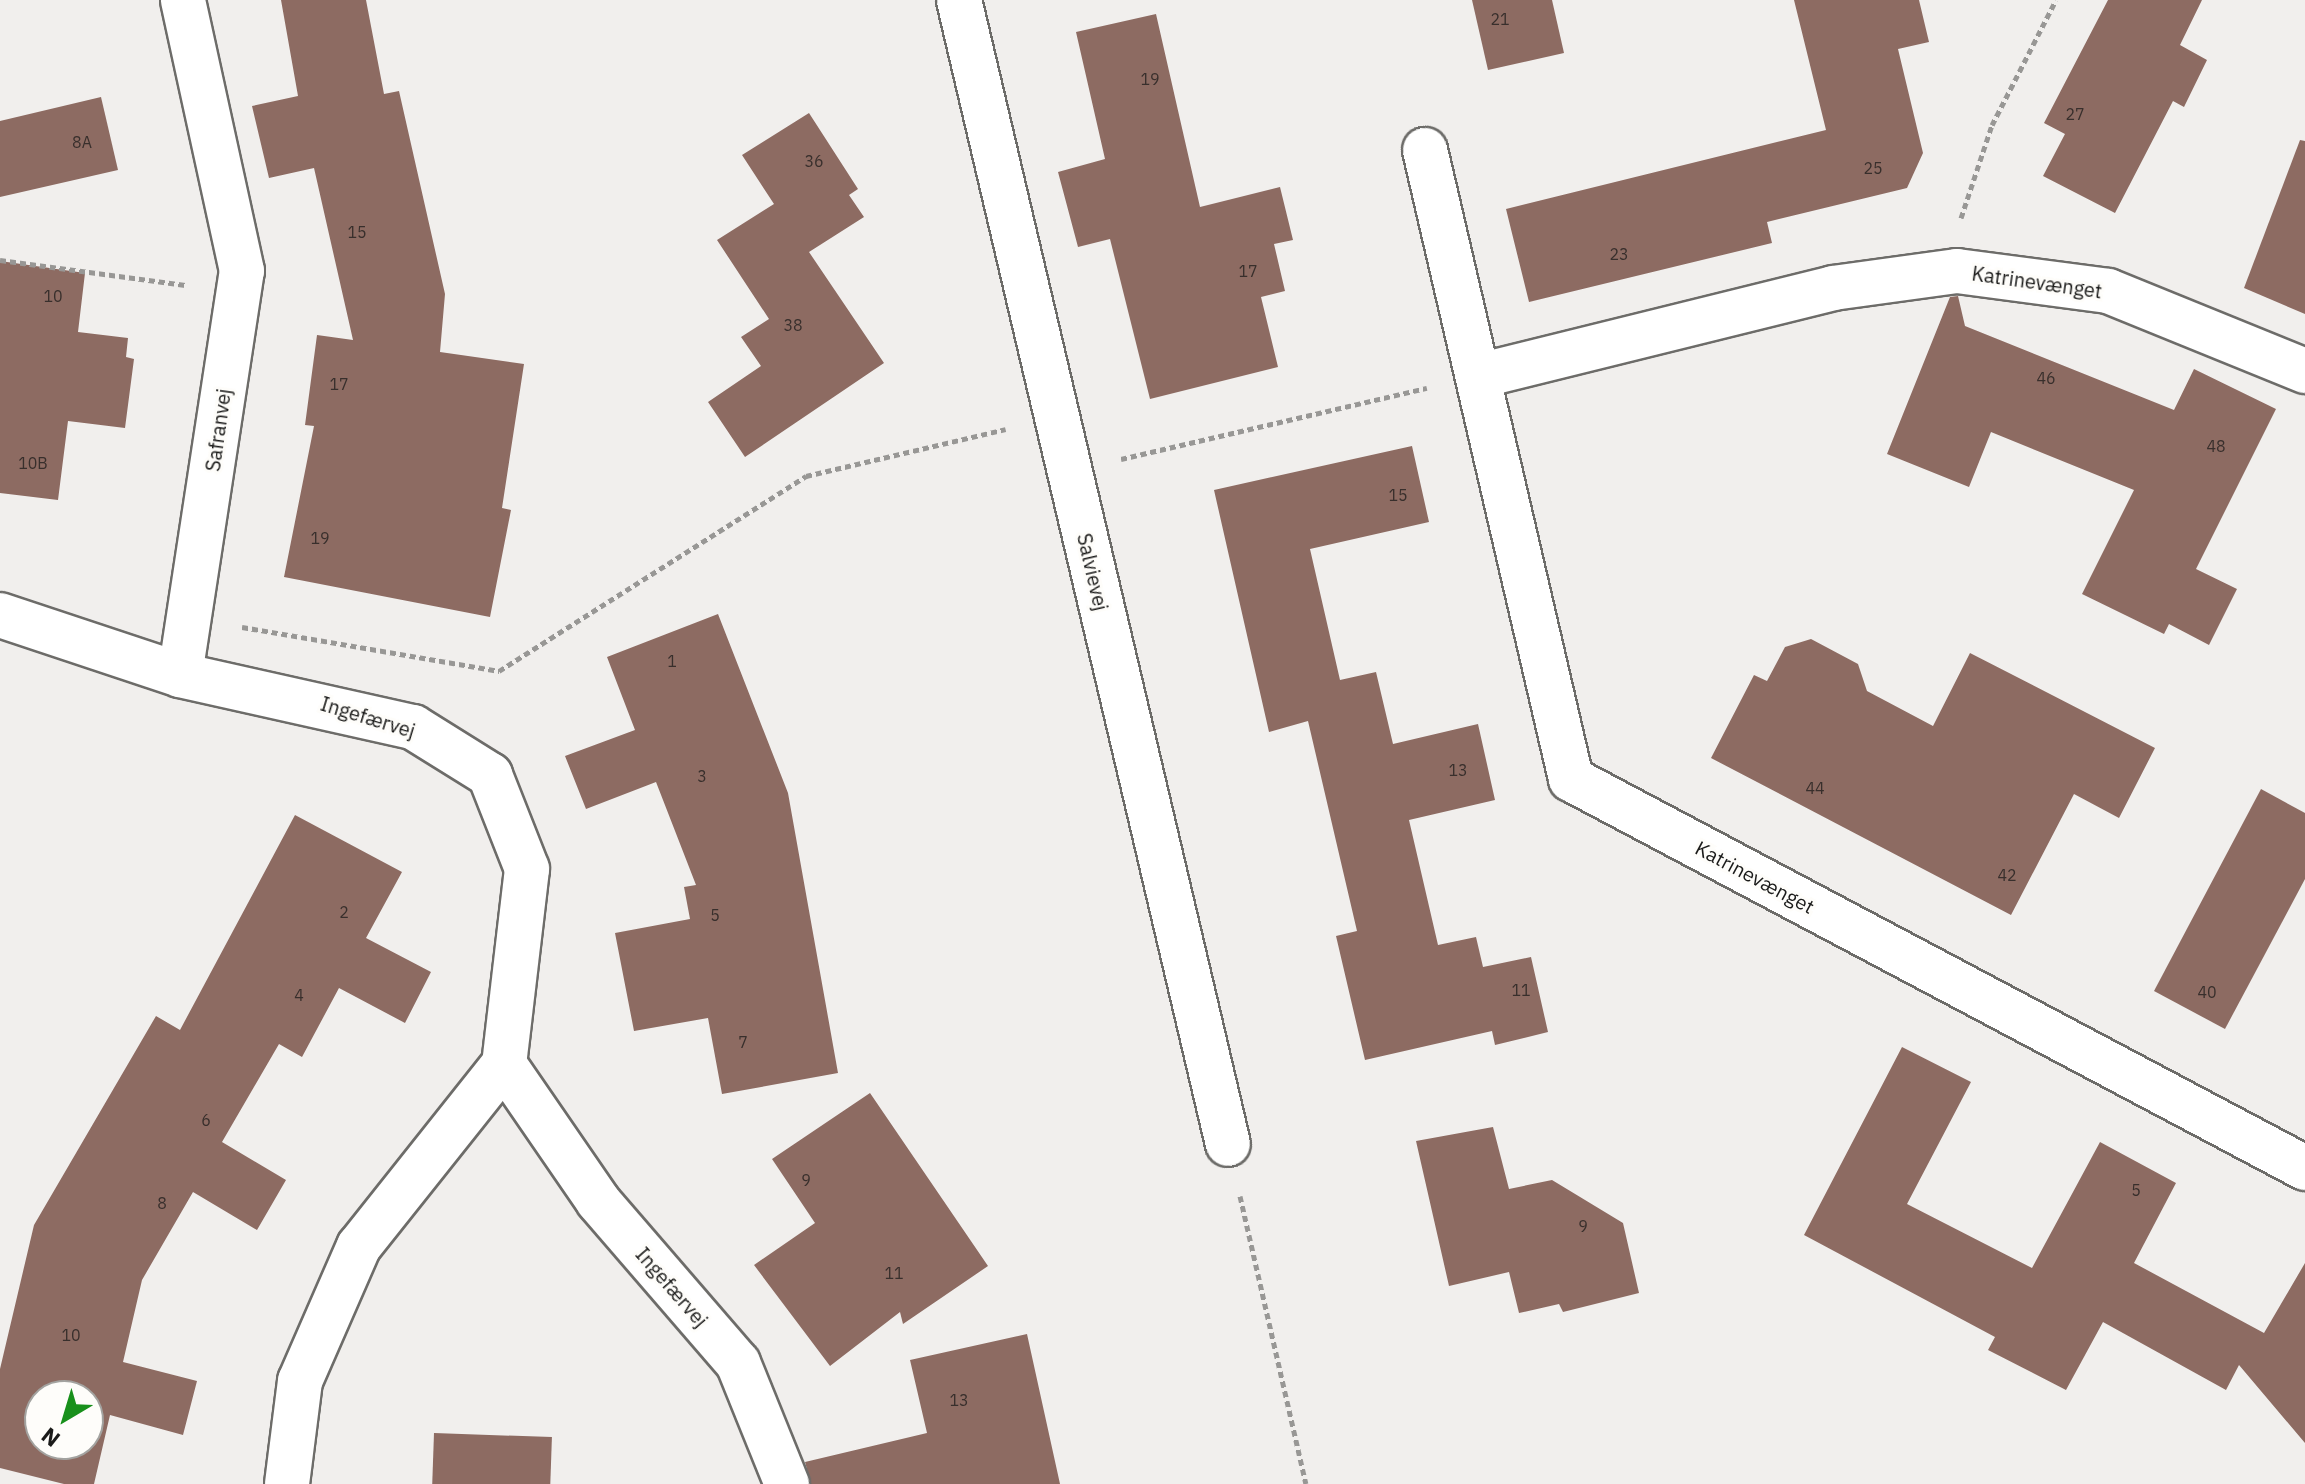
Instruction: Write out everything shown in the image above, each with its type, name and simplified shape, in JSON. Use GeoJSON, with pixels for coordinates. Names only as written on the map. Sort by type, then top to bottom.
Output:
{"type":"FeatureCollection","features":[{"type":"Feature","properties":{"kind":"street","name":"Safranvej"},"geometry":{"type":"LineString","coordinates":[[180,675],[242,271],[183,0]]}},
{"type":"Feature","properties":{"kind":"street","name":"Salvievej"},"geometry":{"type":"LineString","coordinates":[[959,0],[1054,417],[1228,1144]]}},
{"type":"Feature","properties":{"kind":"street","name":"Katrinevænget"},"geometry":{"type":"LineString","coordinates":[[1425,150],[1571,779],[2305,1168]]}},
{"type":"Feature","properties":{"kind":"street","name":"Katrinevænget"},"geometry":{"type":"LineString","coordinates":[[1478,376],[1833,288],[1957,271],[2108,291],[2305,371]]}},
{"type":"Feature","properties":{"kind":"street"},"geometry":{"type":"LineString","coordinates":[[0,615],[180,675]]}},
{"type":"Feature","properties":{"kind":"street","name":"Ingefærvej"},"geometry":{"type":"LineString","coordinates":[[180,675],[413,727],[490,775],[527,869],[504,1064],[598,1201],[738,1363],[787,1484]]}},
{"type":"Feature","properties":{"kind":"street"},"geometry":{"type":"LineString","coordinates":[[287,1484],[300,1381],[359,1246],[504,1064]]}},
{"type":"Feature","properties":{"kind":"path"},"geometry":{"type":"LineString","coordinates":[[1957,271],[1962,202],[1992,125],[2056,0]]}},
{"type":"Feature","properties":{"kind":"path"},"geometry":{"type":"LineString","coordinates":[[0,260],[238,293]]}},
{"type":"Feature","properties":{"kind":"path"},"geometry":{"type":"LineString","coordinates":[[1069,471],[1478,376]]}},
{"type":"Feature","properties":{"kind":"path"},"geometry":{"type":"LineString","coordinates":[[190,616],[334,648],[499,671],[806,476],[1054,417]]}},
{"type":"Feature","properties":{"kind":"path"},"geometry":{"type":"LineString","coordinates":[[1228,1144],[1306,1484]]}},
{"type":"Feature","properties":{"kind":"building"},"geometry":{"type":"Polygon","coordinates":[[[281,0],[366,0],[384,94],[399,91],[445,294],[440,352],[524,364],[502,508],[511,510],[490,617],[284,577],[314,426],[305,425],[317,335],[353,340],[314,168],[269,178],[252,106],[298,96],[281,0]]]}},
{"type":"Feature","properties":{"kind":"building"},"geometry":{"type":"Polygon","coordinates":[[[1472,0],[1552,0],[1564,53],[1488,70],[1472,0]]]}},
{"type":"Feature","properties":{"kind":"building"},"geometry":{"type":"Polygon","coordinates":[[[1794,0],[1919,0],[1929,42],[1898,49],[1923,153],[1907,188],[1767,222],[1772,243],[1529,302],[1506,209],[1826,130],[1794,0]]]}},
{"type":"Feature","properties":{"kind":"building"},"geometry":{"type":"Polygon","coordinates":[[[2108,0],[2202,0],[2180,45],[2207,60],[2184,107],[2173,101],[2115,213],[2043,176],[2065,134],[2044,123],[2108,0]]]}},
{"type":"Feature","properties":{"kind":"building"},"geometry":{"type":"Polygon","coordinates":[[[1156,14],[1200,207],[1280,187],[1293,240],[1274,244],[1285,291],[1261,297],[1278,367],[1150,399],[1110,239],[1078,247],[1058,172],[1105,159],[1076,32],[1156,14]]]}},
{"type":"Feature","properties":{"kind":"building"},"geometry":{"type":"Polygon","coordinates":[[[101,97],[118,170],[0,197],[0,121],[101,97]]]}},
{"type":"Feature","properties":{"kind":"building"},"geometry":{"type":"Polygon","coordinates":[[[809,113],[858,189],[849,195],[864,217],[809,252],[884,363],[745,457],[708,402],[761,366],[741,337],[769,319],[717,240],[774,204],[742,155],[809,113]]]}},
{"type":"Feature","properties":{"kind":"building"},"geometry":{"type":"Polygon","coordinates":[[[2300,140],[2305,141],[2305,314],[2244,288],[2300,140]]]}},
{"type":"Feature","properties":{"kind":"building"},"geometry":{"type":"Polygon","coordinates":[[[0,261],[85,273],[78,332],[128,338],[126,357],[134,359],[125,428],[68,421],[58,500],[0,493],[0,261]]]}},
{"type":"Feature","properties":{"kind":"building"},"geometry":{"type":"Polygon","coordinates":[[[1958,296],[1965,326],[2174,410],[2194,369],[2276,409],[2196,569],[2237,589],[2209,645],[2169,624],[2164,634],[2082,594],[2134,490],[1991,432],[1969,487],[1887,454],[1950,297],[1958,296]]]}},
{"type":"Feature","properties":{"kind":"building"},"geometry":{"type":"Polygon","coordinates":[[[1412,446],[1429,522],[1310,549],[1340,680],[1376,672],[1393,744],[1478,724],[1495,800],[1409,820],[1438,945],[1476,937],[1483,967],[1531,957],[1548,1032],[1495,1045],[1492,1031],[1365,1060],[1336,936],[1357,931],[1308,721],[1269,732],[1214,490],[1412,446]]]}},
{"type":"Feature","properties":{"kind":"building"},"geometry":{"type":"Polygon","coordinates":[[[718,614],[788,793],[838,1073],[722,1094],[708,1018],[634,1031],[615,933],[690,919],[684,887],[696,885],[656,782],[586,809],[565,756],[635,730],[607,657],[718,614]]]}},
{"type":"Feature","properties":{"kind":"building"},"geometry":{"type":"Polygon","coordinates":[[[1811,639],[1858,664],[1867,691],[1933,726],[1970,653],[2155,748],[2119,818],[2074,794],[2011,915],[1711,758],[1754,675],[1767,681],[1785,647],[1811,639]]]}},
{"type":"Feature","properties":{"kind":"building"},"geometry":{"type":"Polygon","coordinates":[[[2261,789],[2305,813],[2305,879],[2225,1029],[2154,991],[2261,789]]]}},
{"type":"Feature","properties":{"kind":"building"},"geometry":{"type":"Polygon","coordinates":[[[295,815],[402,872],[366,938],[431,972],[405,1023],[339,988],[302,1057],[279,1044],[222,1142],[286,1180],[257,1230],[193,1192],[142,1280],[123,1362],[197,1381],[183,1435],[110,1415],[104,1441],[104,1380],[24,1380],[24,1460],[100,1460],[94,1484],[64,1484],[0,1468],[0,1369],[34,1225],[156,1016],[180,1030],[295,815]]]}},
{"type":"Feature","properties":{"kind":"building"},"geometry":{"type":"Polygon","coordinates":[[[1902,1047],[1971,1082],[1907,1204],[2032,1268],[2100,1142],[2176,1183],[2134,1263],[2264,1333],[2305,1263],[2305,1443],[2239,1365],[2226,1390],[2103,1322],[2066,1390],[1988,1350],[1995,1337],[1804,1235],[1902,1047]]]}},
{"type":"Feature","properties":{"kind":"building"},"geometry":{"type":"Polygon","coordinates":[[[870,1093],[988,1266],[903,1324],[900,1312],[830,1366],[754,1265],[815,1223],[772,1159],[870,1093]]]}},
{"type":"Feature","properties":{"kind":"building"},"geometry":{"type":"Polygon","coordinates":[[[1493,1127],[1509,1189],[1552,1180],[1623,1223],[1639,1293],[1563,1312],[1559,1304],[1519,1313],[1509,1272],[1449,1286],[1416,1141],[1493,1127]]]}},
{"type":"Feature","properties":{"kind":"building"},"geometry":{"type":"Polygon","coordinates":[[[1027,1334],[1060,1484],[811,1484],[805,1462],[927,1433],[910,1360],[1027,1334]]]}},
{"type":"Feature","properties":{"kind":"building"},"geometry":{"type":"Polygon","coordinates":[[[434,1433],[552,1437],[550,1484],[432,1484],[434,1433]]]}}]}
